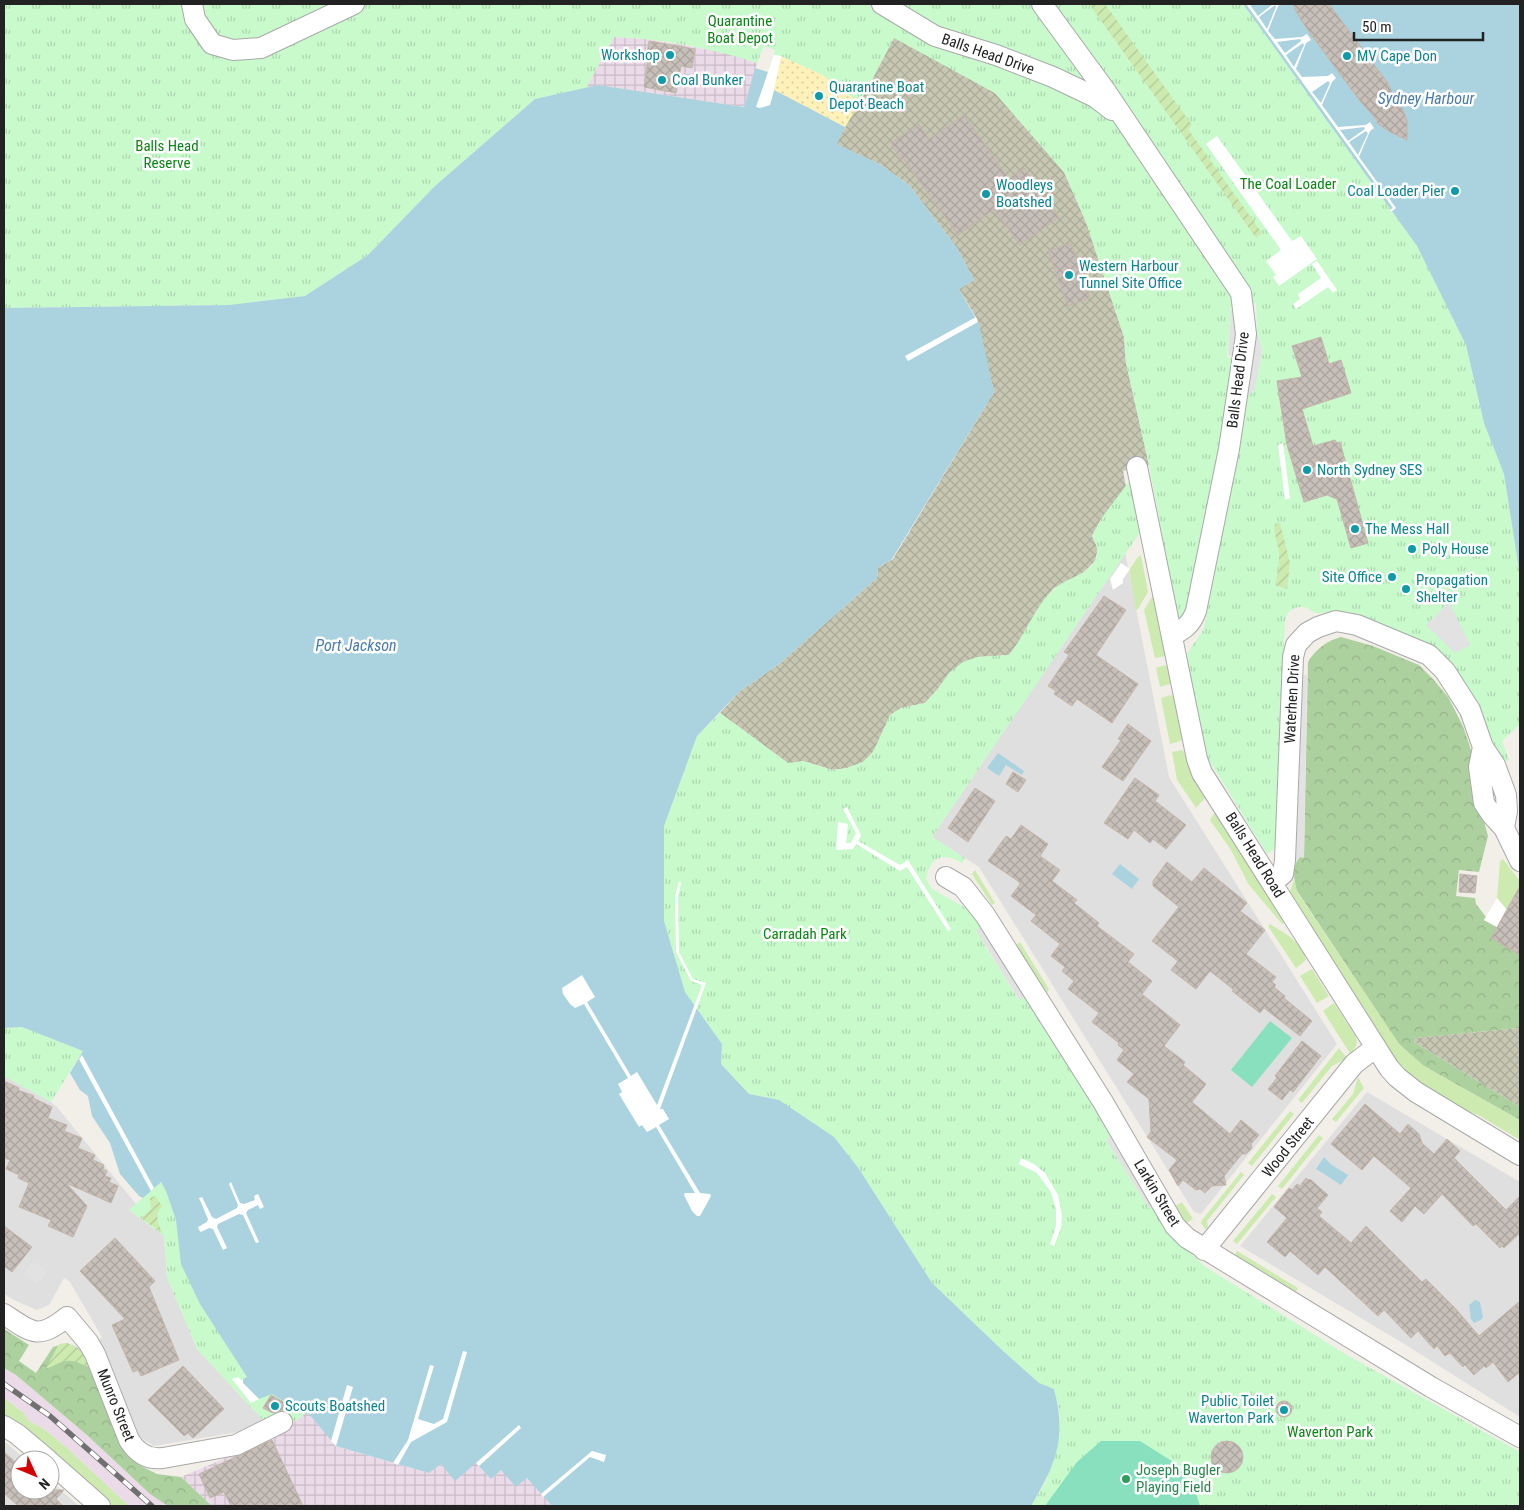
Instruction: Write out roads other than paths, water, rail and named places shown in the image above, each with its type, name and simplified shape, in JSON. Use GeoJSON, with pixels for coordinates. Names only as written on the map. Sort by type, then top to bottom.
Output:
{"type":"FeatureCollection","features":[{"type":"Feature","properties":{"kind":"street"},"geometry":{"type":"LineString","coordinates":[[192,4],[195,20],[212,44],[234,50],[261,48],[354,4]]}},
{"type":"Feature","properties":{"kind":"street","name":"Balls Head Drive"},"geometry":{"type":"LineString","coordinates":[[882,4],[935,36],[996,55],[1095,96],[1122,117]]}},
{"type":"Feature","properties":{"kind":"street","name":"Balls Head Drive"},"geometry":{"type":"LineString","coordinates":[[1042,4],[1107,93],[1241,293],[1246,334],[1229,450],[1196,611],[1188,627],[1172,636]]}},
{"type":"Feature","properties":{"kind":"street","name":"Balls Head Road"},"geometry":{"type":"LineString","coordinates":[[1137,467],[1197,759],[1202,773],[1397,1077],[1416,1092],[1520,1156]]}},
{"type":"Feature","properties":{"kind":"street","name":"Waterhen Drive"},"geometry":{"type":"LineString","coordinates":[[1272,882],[1283,874],[1292,657],[1296,646],[1307,633],[1336,621],[1357,625],[1428,655],[1445,671],[1470,710],[1483,746],[1495,765],[1506,795],[1507,811],[1504,828],[1520,861]]}},
{"type":"Feature","properties":{"kind":"street","name":"Larkin Street"},"geometry":{"type":"LineString","coordinates":[[946,877],[963,887],[984,913],[1107,1110],[1175,1226],[1187,1238],[1431,1387],[1520,1437]]}},
{"type":"Feature","properties":{"kind":"street","name":"Wood Street"},"geometry":{"type":"LineString","coordinates":[[1204,1250],[1354,1064],[1376,1047]]}},
{"type":"Feature","properties":{"kind":"street","name":"Munro Street"},"geometry":{"type":"LineString","coordinates":[[4,1314],[24,1327],[40,1332],[49,1330],[67,1317],[92,1348],[129,1440],[133,1447],[144,1455],[156,1459],[236,1445],[282,1422]]}},
{"type":"Feature","properties":{"kind":"street"},"geometry":{"type":"LineString","coordinates":[[4,1426],[18,1434],[36,1450]]}},
{"type":"Feature","properties":{"kind":"street"},"geometry":{"type":"LineString","coordinates":[[60,1471],[100,1506]]}},
{"type":"Feature","properties":{"kind":"water","name":"Sydney Harbour"},"geometry":{"type":"Polygon","coordinates":[[[1243,4],[1520,4],[1520,576],[1504,474],[1484,423],[1466,345],[1417,246],[1243,4]]]}},
{"type":"Feature","properties":{"kind":"water","name":"Port Jackson"},"geometry":{"type":"Polygon","coordinates":[[[755,68],[768,72],[757,107],[771,101],[774,90],[845,127],[837,144],[881,165],[909,185],[957,248],[974,280],[959,289],[979,324],[994,392],[892,559],[878,568],[877,578],[779,664],[740,691],[697,736],[664,826],[664,921],[685,992],[722,1044],[721,1064],[749,1094],[779,1100],[834,1137],[859,1169],[932,1283],[1039,1383],[1054,1389],[1059,1422],[1057,1450],[1047,1477],[1031,1506],[552,1506],[527,1478],[516,1487],[501,1470],[491,1479],[476,1463],[455,1481],[441,1464],[429,1473],[336,1446],[308,1413],[305,1414],[272,1394],[259,1399],[243,1383],[243,1379],[247,1377],[200,1304],[181,1264],[176,1220],[161,1182],[143,1198],[139,1196],[120,1174],[110,1143],[92,1116],[88,1096],[80,1090],[70,1073],[83,1051],[22,1027],[4,1028],[4,308],[229,305],[305,296],[368,255],[435,186],[535,99],[598,85],[744,107],[755,68]]]}},
{"type":"Feature","properties":{"kind":"water"},"geometry":{"type":"Polygon","coordinates":[[[998,753],[1024,771],[1022,775],[1006,765],[999,776],[987,768],[998,753]]]}},
{"type":"Feature","properties":{"kind":"water"},"geometry":{"type":"Polygon","coordinates":[[[1120,864],[1139,879],[1132,889],[1112,874],[1120,864]]]}},
{"type":"Feature","properties":{"kind":"water"},"geometry":{"type":"Polygon","coordinates":[[[1324,1157],[1332,1165],[1348,1175],[1341,1185],[1316,1169],[1324,1157]]]}},
{"type":"Feature","properties":{"kind":"water"},"geometry":{"type":"Polygon","coordinates":[[[1475,1300],[1480,1302],[1483,1317],[1474,1323],[1471,1319],[1469,1305],[1475,1300]]]}},
{"type":"Feature","properties":{"kind":"railway"},"geometry":{"type":"LineString","coordinates":[[4,1384],[50,1416],[152,1506]]}},
{"type":"Feature","properties":{"kind":"place","name":"Workshop"},"geometry":{"type":"Point","coordinates":[670,55]}},
{"type":"Feature","properties":{"kind":"place","name":"MV Cape Don"},"geometry":{"type":"Point","coordinates":[1347,56]}},
{"type":"Feature","properties":{"kind":"place","name":"Coal Bunker"},"geometry":{"type":"Point","coordinates":[662,80]}},
{"type":"Feature","properties":{"kind":"place","name":"Quarantine Boat Depot Beach"},"geometry":{"type":"Point","coordinates":[819,96]}},
{"type":"Feature","properties":{"kind":"place","name":"Coal Loader Pier"},"geometry":{"type":"Point","coordinates":[1455,191]}},
{"type":"Feature","properties":{"kind":"place","name":"Woodleys Boatshed"},"geometry":{"type":"Point","coordinates":[986,194]}},
{"type":"Feature","properties":{"kind":"place","name":"Western Harbour Tunnel Site Office"},"geometry":{"type":"Point","coordinates":[1069,275]}},
{"type":"Feature","properties":{"kind":"place","name":"North Sydney SES"},"geometry":{"type":"Point","coordinates":[1307,470]}},
{"type":"Feature","properties":{"kind":"place","name":"The Mess Hall"},"geometry":{"type":"Point","coordinates":[1355,529]}},
{"type":"Feature","properties":{"kind":"place","name":"Poly House"},"geometry":{"type":"Point","coordinates":[1412,549]}},
{"type":"Feature","properties":{"kind":"place","name":"Site Office"},"geometry":{"type":"Point","coordinates":[1392,577]}},
{"type":"Feature","properties":{"kind":"place","name":"Propagation Shelter"},"geometry":{"type":"Point","coordinates":[1406,589]}},
{"type":"Feature","properties":{"kind":"place","name":"Scouts Boatshed"},"geometry":{"type":"Point","coordinates":[275,1406]}},
{"type":"Feature","properties":{"kind":"place","name":"Public Toilet Waverton Park"},"geometry":{"type":"Point","coordinates":[1284,1410]}},
{"type":"Feature","properties":{"kind":"place","name":"Joseph Bugler Playing Field"},"geometry":{"type":"Point","coordinates":[1126,1479]}},
{"type":"Feature","properties":{"kind":"park label","name":"Quarantine Boat Depot"},"geometry":{"type":"Point","coordinates":[740,30]}},
{"type":"Feature","properties":{"kind":"park label","name":"Balls Head Reserve"},"geometry":{"type":"Point","coordinates":[167,154]}},
{"type":"Feature","properties":{"kind":"park label","name":"The Coal Loader"},"geometry":{"type":"Point","coordinates":[1288,184]}},
{"type":"Feature","properties":{"kind":"park label","name":"Carradah Park"},"geometry":{"type":"Point","coordinates":[805,934]}},
{"type":"Feature","properties":{"kind":"park label","name":"Waverton Park"},"geometry":{"type":"Point","coordinates":[1330,1432]}}]}
